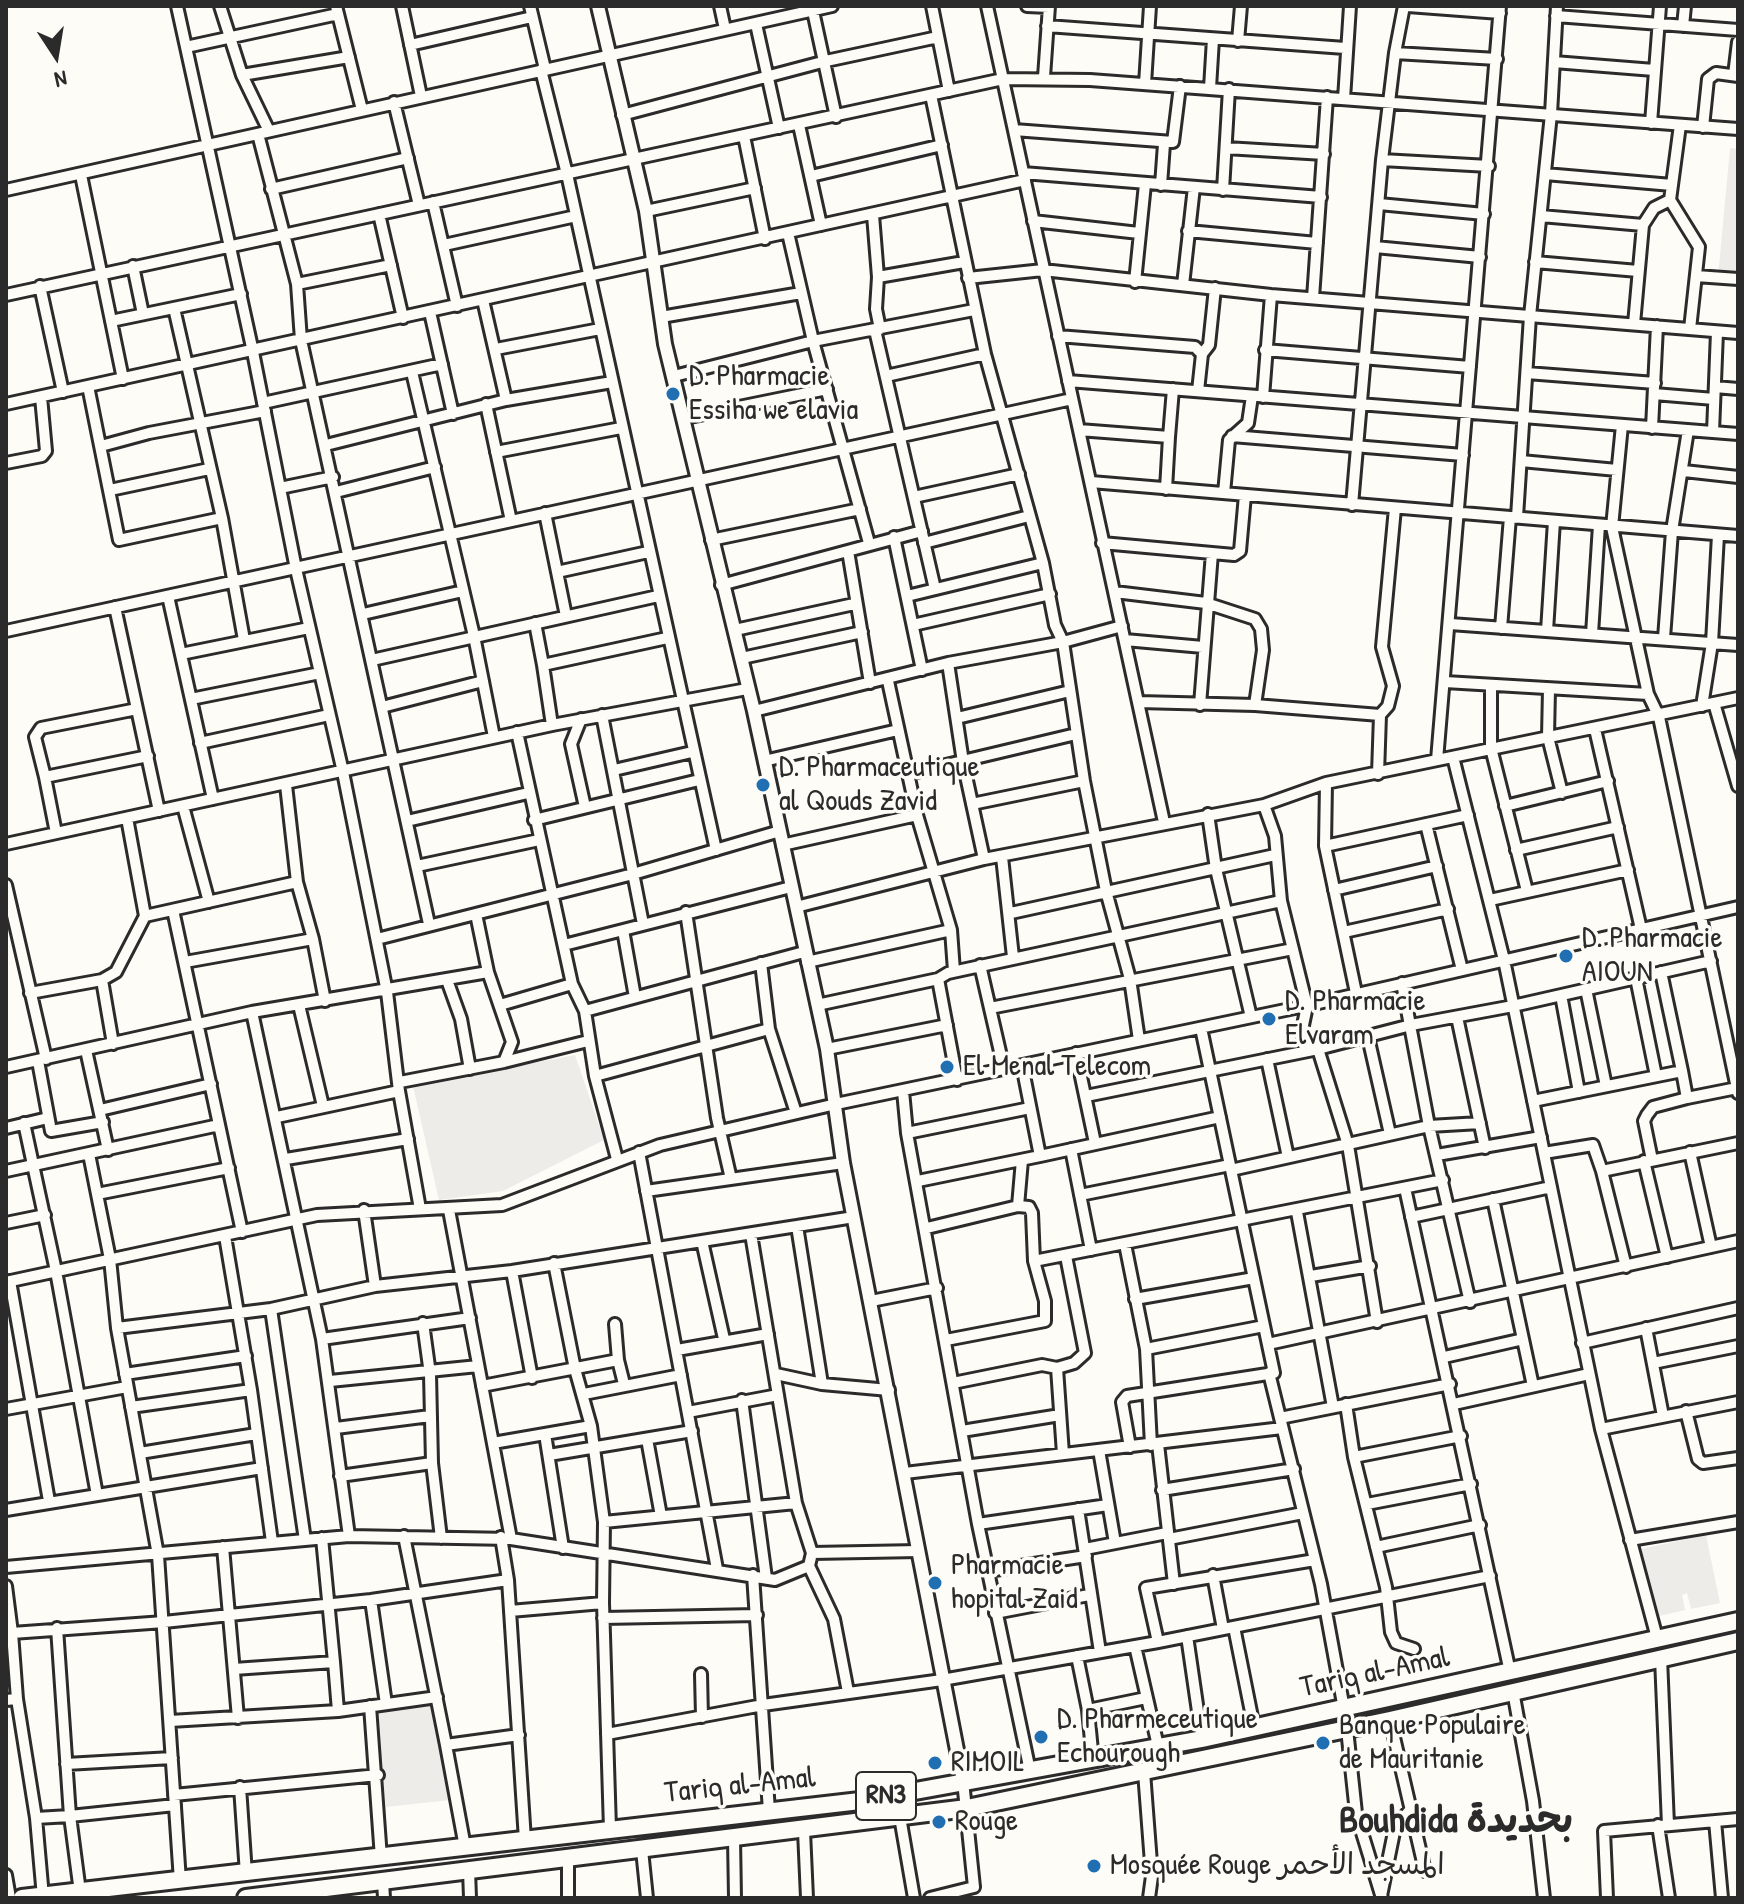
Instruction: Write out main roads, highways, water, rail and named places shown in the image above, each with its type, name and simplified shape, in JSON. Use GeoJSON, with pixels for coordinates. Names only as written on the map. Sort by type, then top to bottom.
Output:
{"type":"FeatureCollection","features":[{"type":"Feature","properties":{"kind":"highway","name":"Tariq al-Amal"},"geometry":{"type":"LineString","coordinates":[[22,1898],[860,1801],[1202,1739],[1738,1621]]}},
{"type":"Feature","properties":{"kind":"highway","name":"Tariq al-Amal"},"geometry":{"type":"LineString","coordinates":[[246,1898],[384,1890],[469,1870],[804,1831],[967,1808],[1390,1720],[1738,1641]]}},
{"type":"Feature","properties":{"kind":"place","name":"D. Pharmacie Essiha we elavia"},"geometry":{"type":"Point","coordinates":[673,394]}},
{"type":"Feature","properties":{"kind":"place","name":"D. Pharmaceutique al Qouds Zavid"},"geometry":{"type":"Point","coordinates":[763,785]}},
{"type":"Feature","properties":{"kind":"place","name":"D. Pharmacie AIOUN"},"geometry":{"type":"Point","coordinates":[1566,956]}},
{"type":"Feature","properties":{"kind":"place","name":"D. Pharmacie Elvaram"},"geometry":{"type":"Point","coordinates":[1269,1019]}},
{"type":"Feature","properties":{"kind":"place","name":"El Menal Telecom"},"geometry":{"type":"Point","coordinates":[947,1067]}},
{"type":"Feature","properties":{"kind":"place","name":"Pharmacie hopital Zaid"},"geometry":{"type":"Point","coordinates":[935,1583]}},
{"type":"Feature","properties":{"kind":"place","name":"D. Pharmeceutique Echourough"},"geometry":{"type":"Point","coordinates":[1041,1737]}},
{"type":"Feature","properties":{"kind":"place","name":"Banque Populaire de Mauritanie"},"geometry":{"type":"Point","coordinates":[1323,1743]}},
{"type":"Feature","properties":{"kind":"place","name":"RIMOIL"},"geometry":{"type":"Point","coordinates":[935,1763]}},
{"type":"Feature","properties":{"kind":"place","name":"Rouge"},"geometry":{"type":"Point","coordinates":[939,1822]}},
{"type":"Feature","properties":{"kind":"place","name":"Mosquée Rouge المسجد الأحمر"},"geometry":{"type":"Point","coordinates":[1094,1866]}},
{"type":"Feature","properties":{"kind":"district","name":"Bouhdida بحديدة"},"geometry":{"type":"Point","coordinates":[1456,1822]}}]}
